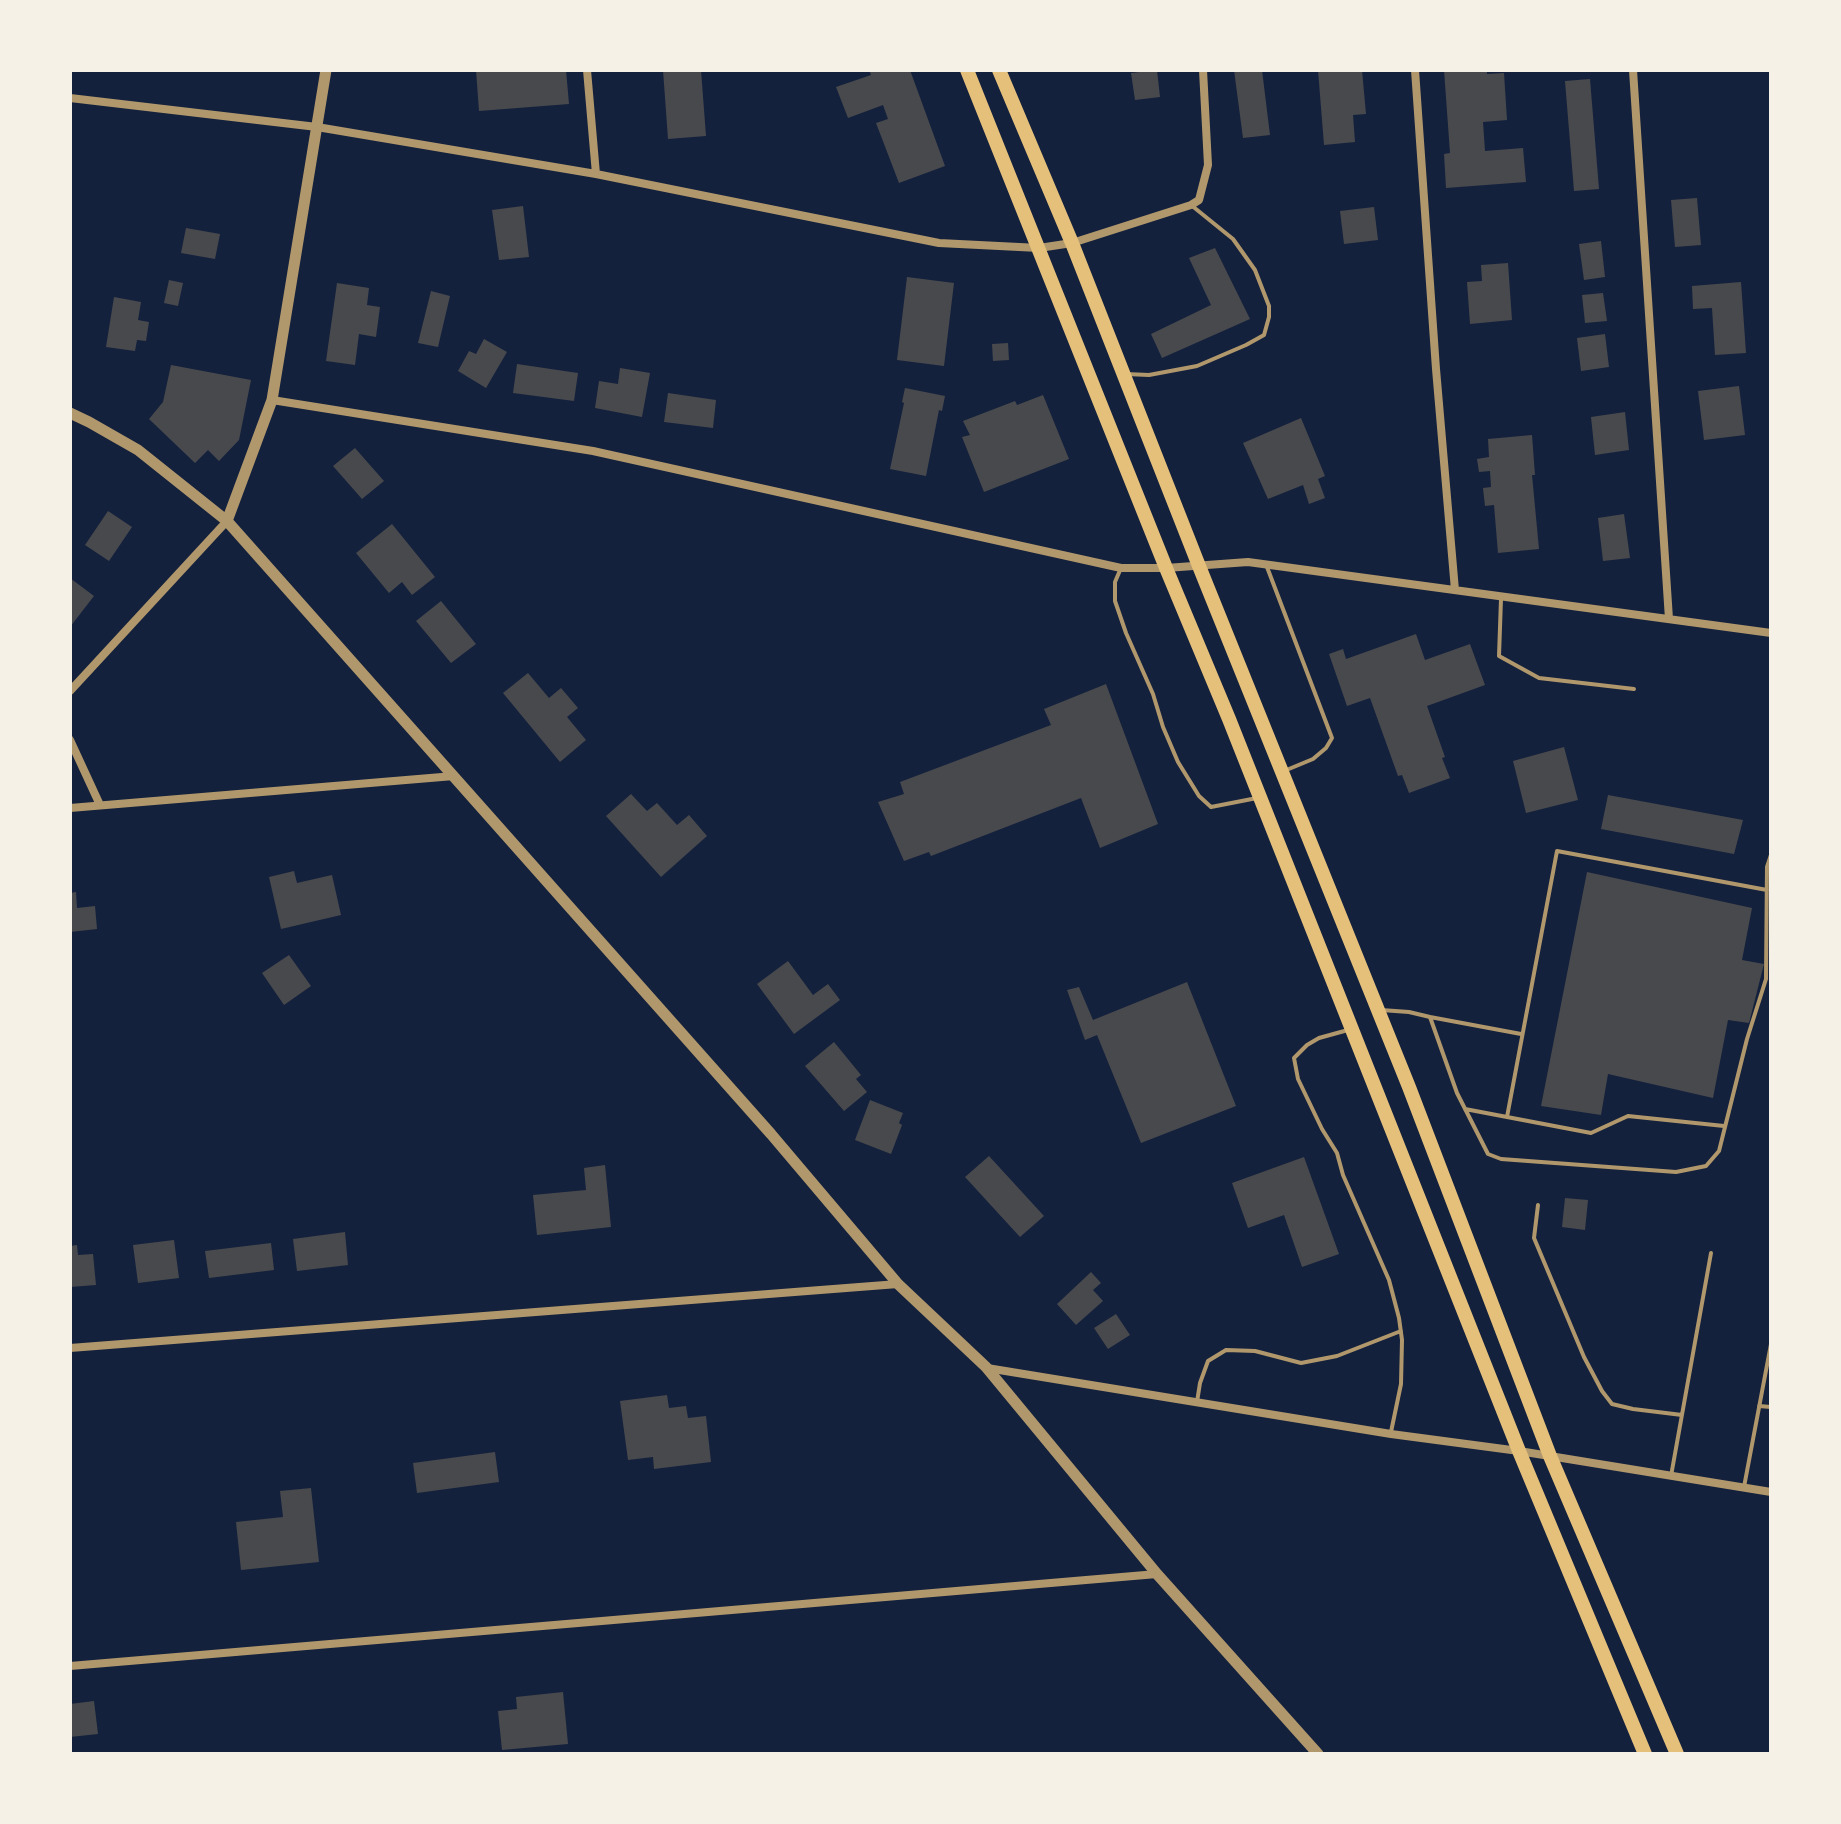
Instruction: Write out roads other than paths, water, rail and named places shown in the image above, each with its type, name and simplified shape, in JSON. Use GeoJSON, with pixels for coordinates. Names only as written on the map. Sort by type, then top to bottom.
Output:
{"type":"FeatureCollection","features":[{"type":"Feature","properties":{"kind":"main road"},"geometry":{"type":"LineString","coordinates":[[967,70],[1519,1451],[1645,1754]]}},
{"type":"Feature","properties":{"kind":"main road"},"geometry":{"type":"LineString","coordinates":[[999,70],[1072,243],[1409,1087],[1550,1456],[1677,1754]]}},
{"type":"Feature","properties":{"kind":"street"},"geometry":{"type":"LineString","coordinates":[[70,691],[227,521],[272,400],[326,70]]}},
{"type":"Feature","properties":{"kind":"street"},"geometry":{"type":"LineString","coordinates":[[587,70],[596,174]]}},
{"type":"Feature","properties":{"kind":"street"},"geometry":{"type":"LineString","coordinates":[[70,98],[317,127],[596,174],[939,243],[1039,248],[1072,243],[1199,200],[1208,165],[1203,70]]}},
{"type":"Feature","properties":{"kind":"street"},"geometry":{"type":"LineString","coordinates":[[1415,70],[1455,590]]}},
{"type":"Feature","properties":{"kind":"street"},"geometry":{"type":"LineString","coordinates":[[1633,70],[1669,619]]}},
{"type":"Feature","properties":{"kind":"street"},"geometry":{"type":"LineString","coordinates":[[272,400],[593,451],[1121,568],[1248,562],[1771,633]]}},
{"type":"Feature","properties":{"kind":"street"},"geometry":{"type":"LineString","coordinates":[[70,413],[138,450],[227,521],[771,1134],[898,1284],[986,1367],[1157,1574],[1318,1754]]}},
{"type":"Feature","properties":{"kind":"street"},"geometry":{"type":"LineString","coordinates":[[70,740],[100,805]]}},
{"type":"Feature","properties":{"kind":"street"},"geometry":{"type":"LineString","coordinates":[[70,808],[454,776]]}},
{"type":"Feature","properties":{"kind":"street"},"geometry":{"type":"LineString","coordinates":[[70,1348],[898,1284]]}},
{"type":"Feature","properties":{"kind":"street"},"geometry":{"type":"LineString","coordinates":[[986,1367],[1391,1434],[1519,1451],[1771,1492]]}},
{"type":"Feature","properties":{"kind":"street"},"geometry":{"type":"LineString","coordinates":[[70,1666],[1157,1574]]}},
{"type":"Feature","properties":{"kind":"lane"},"geometry":{"type":"LineString","coordinates":[[1123,374],[1149,375],[1197,366],[1264,335],[1269,306],[1255,270],[1233,239],[1191,205]]}},
{"type":"Feature","properties":{"kind":"lane"},"geometry":{"type":"LineString","coordinates":[[1266,564],[1332,738],[1313,759],[1282,772]]}},
{"type":"Feature","properties":{"kind":"lane"},"geometry":{"type":"LineString","coordinates":[[1121,568],[1115,582],[1115,601],[1178,762],[1199,796],[1211,807],[1259,798]]}},
{"type":"Feature","properties":{"kind":"lane"},"geometry":{"type":"LineString","coordinates":[[1501,596],[1499,656],[1539,678],[1634,689]]}},
{"type":"Feature","properties":{"kind":"lane"},"geometry":{"type":"LineString","coordinates":[[1507,1117],[1557,851],[1767,890]]}},
{"type":"Feature","properties":{"kind":"lane"},"geometry":{"type":"LineString","coordinates":[[1430,1017],[1457,1093],[1488,1154],[1501,1159],[1676,1172],[1706,1166],[1719,1151],[1747,1039],[1766,979],[1767,867],[1771,855]]}},
{"type":"Feature","properties":{"kind":"lane"},"geometry":{"type":"LineString","coordinates":[[1378,1010],[1409,1012],[1521,1034]]}},
{"type":"Feature","properties":{"kind":"lane"},"geometry":{"type":"LineString","coordinates":[[1350,1029],[1319,1038],[1294,1058],[1298,1079],[1337,1153],[1343,1175],[1389,1280],[1401,1331],[1401,1384],[1391,1434]]}},
{"type":"Feature","properties":{"kind":"lane"},"geometry":{"type":"LineString","coordinates":[[1465,1109],[1591,1133],[1628,1116],[1725,1126]]}},
{"type":"Feature","properties":{"kind":"lane"},"geometry":{"type":"LineString","coordinates":[[1538,1205],[1534,1238],[1584,1357],[1602,1391],[1612,1404],[1682,1415]]}},
{"type":"Feature","properties":{"kind":"lane"},"geometry":{"type":"LineString","coordinates":[[1671,1476],[1711,1253]]}},
{"type":"Feature","properties":{"kind":"lane"},"geometry":{"type":"LineString","coordinates":[[1197,1402],[1208,1361],[1226,1350],[1255,1351],[1301,1363],[1337,1356],[1401,1331]]}},
{"type":"Feature","properties":{"kind":"lane"},"geometry":{"type":"LineString","coordinates":[[1744,1488],[1771,1344]]}},
{"type":"Feature","properties":{"kind":"lane"},"geometry":{"type":"LineString","coordinates":[[1759,1406],[1771,1407]]}}]}
